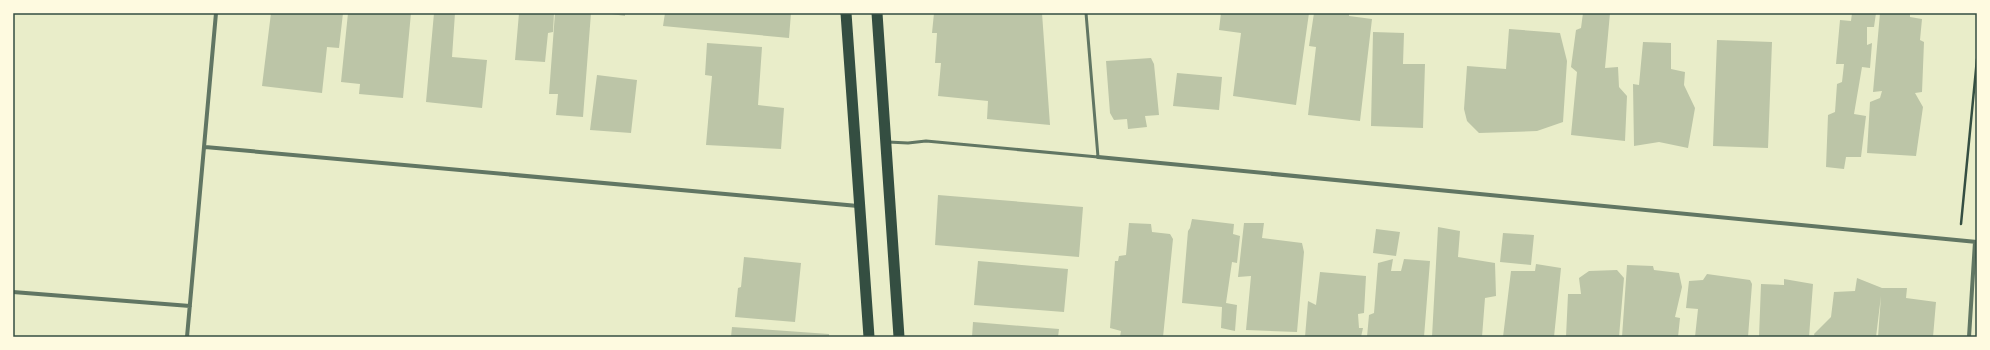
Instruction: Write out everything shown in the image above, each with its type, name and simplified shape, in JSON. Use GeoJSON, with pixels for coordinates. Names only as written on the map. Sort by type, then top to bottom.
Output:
{"type":"FeatureCollection","features":[{"type":"Feature","properties":{"kind":"highway"},"geometry":{"type":"LineString","coordinates":[[846,13],[861,206],[869,337]]}},
{"type":"Feature","properties":{"kind":"highway"},"geometry":{"type":"LineString","coordinates":[[877,13],[899,337]]}},
{"type":"Feature","properties":{"kind":"street"},"geometry":{"type":"LineString","coordinates":[[187,337],[216,13]]}},
{"type":"Feature","properties":{"kind":"street"},"geometry":{"type":"LineString","coordinates":[[205,147],[861,206]]}},
{"type":"Feature","properties":{"kind":"street"},"geometry":{"type":"LineString","coordinates":[[1098,157],[1976,242],[1969,337]]}},
{"type":"Feature","properties":{"kind":"street"},"geometry":{"type":"LineString","coordinates":[[13,292],[190,306]]}},
{"type":"Feature","properties":{"kind":"lane"},"geometry":{"type":"LineString","coordinates":[[885,142],[908,143],[926,141],[1098,157],[1086,13]]}},
{"type":"Feature","properties":{"kind":"path"},"geometry":{"type":"LineString","coordinates":[[1959,240],[1977,59]]}},
{"type":"Feature","properties":{"kind":"building"},"geometry":{"type":"Polygon","coordinates":[[[271,13],[343,13],[339,48],[327,47],[322,93],[262,86],[271,13]]]}},
{"type":"Feature","properties":{"kind":"building"},"geometry":{"type":"Polygon","coordinates":[[[348,13],[411,13],[403,98],[359,94],[360,84],[341,82],[348,13]]]}},
{"type":"Feature","properties":{"kind":"building"},"geometry":{"type":"Polygon","coordinates":[[[434,13],[455,13],[452,57],[487,60],[482,108],[426,102],[434,13]]]}},
{"type":"Feature","properties":{"kind":"building"},"geometry":{"type":"Polygon","coordinates":[[[519,13],[554,13],[553,32],[548,33],[545,62],[515,60],[519,13]]]}},
{"type":"Feature","properties":{"kind":"building"},"geometry":{"type":"Polygon","coordinates":[[[555,13],[591,13],[583,117],[556,115],[558,94],[549,94],[555,13]]]}},
{"type":"Feature","properties":{"kind":"building"},"geometry":{"type":"Polygon","coordinates":[[[605,13],[625,13],[625,16],[605,13]]]}},
{"type":"Feature","properties":{"kind":"building"},"geometry":{"type":"Polygon","coordinates":[[[665,13],[791,13],[789,38],[663,26],[665,13]]]}},
{"type":"Feature","properties":{"kind":"building"},"geometry":{"type":"Polygon","coordinates":[[[934,13],[1042,13],[1050,125],[987,119],[988,101],[938,96],[941,63],[935,63],[937,33],[932,33],[934,13]]]}},
{"type":"Feature","properties":{"kind":"building"},"geometry":{"type":"Polygon","coordinates":[[[1221,13],[1309,13],[1296,105],[1233,96],[1241,33],[1219,30],[1221,13]]]}},
{"type":"Feature","properties":{"kind":"building"},"geometry":{"type":"Polygon","coordinates":[[[1314,13],[1349,13],[1349,16],[1372,19],[1360,121],[1308,115],[1316,47],[1309,46],[1314,13]]]}},
{"type":"Feature","properties":{"kind":"building"},"geometry":{"type":"Polygon","coordinates":[[[1583,13],[1610,13],[1605,68],[1618,67],[1619,87],[1627,96],[1625,141],[1571,135],[1577,72],[1571,67],[1576,30],[1581,28],[1583,13]]]}},
{"type":"Feature","properties":{"kind":"building"},"geometry":{"type":"Polygon","coordinates":[[[1852,13],[1876,13],[1874,27],[1867,27],[1867,45],[1872,43],[1870,68],[1862,67],[1854,114],[1866,116],[1861,157],[1846,157],[1844,169],[1826,167],[1828,115],[1835,112],[1837,84],[1842,82],[1844,64],[1836,64],[1840,20],[1851,21],[1852,13]]]}},
{"type":"Feature","properties":{"kind":"building"},"geometry":{"type":"Polygon","coordinates":[[[1880,13],[1910,13],[1910,17],[1922,19],[1920,40],[1924,42],[1922,92],[1915,93],[1923,107],[1916,156],[1867,153],[1870,102],[1880,98],[1882,91],[1873,92],[1880,13]]]}},
{"type":"Feature","properties":{"kind":"building"},"geometry":{"type":"Polygon","coordinates":[[[1509,29],[1560,33],[1567,61],[1563,122],[1537,131],[1479,133],[1467,121],[1464,109],[1467,66],[1506,69],[1509,29]]]}},
{"type":"Feature","properties":{"kind":"building"},"geometry":{"type":"Polygon","coordinates":[[[1373,32],[1404,33],[1403,64],[1425,64],[1423,128],[1371,126],[1373,32]]]}},
{"type":"Feature","properties":{"kind":"building"},"geometry":{"type":"Polygon","coordinates":[[[1717,40],[1772,42],[1768,148],[1713,146],[1717,40]]]}},
{"type":"Feature","properties":{"kind":"building"},"geometry":{"type":"Polygon","coordinates":[[[1643,42],[1671,43],[1671,69],[1685,72],[1684,85],[1695,108],[1688,148],[1659,142],[1634,146],[1633,84],[1639,85],[1643,42]]]}},
{"type":"Feature","properties":{"kind":"building"},"geometry":{"type":"Polygon","coordinates":[[[707,43],[762,47],[758,105],[784,108],[781,149],[706,145],[712,76],[705,75],[707,43]]]}},
{"type":"Feature","properties":{"kind":"building"},"geometry":{"type":"Polygon","coordinates":[[[1151,58],[1154,64],[1159,115],[1145,116],[1147,127],[1128,129],[1127,119],[1114,120],[1110,113],[1106,61],[1151,58]]]}},
{"type":"Feature","properties":{"kind":"building"},"geometry":{"type":"Polygon","coordinates":[[[1177,73],[1222,77],[1219,110],[1173,106],[1177,73]]]}},
{"type":"Feature","properties":{"kind":"building"},"geometry":{"type":"Polygon","coordinates":[[[597,75],[637,80],[631,133],[590,130],[597,75]]]}},
{"type":"Feature","properties":{"kind":"building"},"geometry":{"type":"Polygon","coordinates":[[[938,195],[1083,207],[1079,257],[935,245],[938,195]]]}},
{"type":"Feature","properties":{"kind":"building"},"geometry":{"type":"Polygon","coordinates":[[[1192,219],[1234,224],[1233,234],[1240,236],[1237,263],[1232,262],[1226,303],[1237,305],[1235,331],[1221,328],[1222,307],[1182,303],[1188,231],[1192,219]]]}},
{"type":"Feature","properties":{"kind":"building"},"geometry":{"type":"Polygon","coordinates":[[[1129,223],[1151,224],[1152,232],[1170,234],[1173,239],[1163,337],[1120,337],[1121,331],[1110,328],[1115,261],[1118,261],[1119,256],[1126,255],[1129,223]]]}},
{"type":"Feature","properties":{"kind":"building"},"geometry":{"type":"Polygon","coordinates":[[[1244,223],[1264,223],[1262,238],[1302,243],[1304,252],[1297,332],[1246,330],[1251,276],[1238,277],[1244,223]]]}},
{"type":"Feature","properties":{"kind":"building"},"geometry":{"type":"Polygon","coordinates":[[[1438,227],[1460,231],[1458,257],[1495,263],[1496,296],[1485,298],[1482,337],[1432,337],[1438,227]]]}},
{"type":"Feature","properties":{"kind":"building"},"geometry":{"type":"Polygon","coordinates":[[[1376,229],[1400,232],[1396,256],[1373,253],[1376,229]]]}},
{"type":"Feature","properties":{"kind":"building"},"geometry":{"type":"Polygon","coordinates":[[[1503,233],[1534,235],[1531,265],[1500,262],[1503,233]]]}},
{"type":"Feature","properties":{"kind":"building"},"geometry":{"type":"Polygon","coordinates":[[[744,257],[801,263],[795,322],[735,317],[738,288],[741,287],[744,257]]]}},
{"type":"Feature","properties":{"kind":"building"},"geometry":{"type":"Polygon","coordinates":[[[1393,259],[1391,271],[1401,271],[1404,259],[1430,261],[1424,337],[1367,337],[1369,315],[1374,313],[1378,263],[1393,259]]]}},
{"type":"Feature","properties":{"kind":"building"},"geometry":{"type":"Polygon","coordinates":[[[978,261],[1068,269],[1064,312],[974,305],[978,261]]]}},
{"type":"Feature","properties":{"kind":"building"},"geometry":{"type":"Polygon","coordinates":[[[1536,264],[1561,268],[1554,337],[1503,337],[1511,271],[1535,271],[1536,264]]]}},
{"type":"Feature","properties":{"kind":"building"},"geometry":{"type":"Polygon","coordinates":[[[1627,265],[1653,266],[1654,270],[1679,273],[1682,287],[1675,317],[1680,318],[1678,337],[1622,337],[1627,265]]]}},
{"type":"Feature","properties":{"kind":"building"},"geometry":{"type":"Polygon","coordinates":[[[1617,270],[1624,278],[1619,337],[1566,337],[1568,294],[1581,294],[1579,278],[1589,271],[1617,270]]]}},
{"type":"Feature","properties":{"kind":"building"},"geometry":{"type":"Polygon","coordinates":[[[1320,272],[1366,276],[1364,313],[1358,314],[1359,328],[1363,328],[1361,337],[1305,337],[1308,301],[1316,305],[1320,272]]]}},
{"type":"Feature","properties":{"kind":"building"},"geometry":{"type":"Polygon","coordinates":[[[1707,274],[1750,280],[1752,284],[1748,337],[1695,337],[1698,309],[1686,308],[1689,281],[1703,280],[1707,274]]]}},
{"type":"Feature","properties":{"kind":"building"},"geometry":{"type":"Polygon","coordinates":[[[1857,278],[1882,288],[1907,288],[1906,298],[1936,302],[1933,337],[1878,337],[1881,296],[1876,337],[1815,337],[1814,334],[1831,317],[1834,292],[1855,291],[1857,278]]]}},
{"type":"Feature","properties":{"kind":"building"},"geometry":{"type":"Polygon","coordinates":[[[1784,279],[1813,284],[1809,337],[1759,337],[1761,284],[1784,285],[1784,279]]]}},
{"type":"Feature","properties":{"kind":"building"},"geometry":{"type":"Polygon","coordinates":[[[973,322],[1059,329],[1058,337],[972,337],[973,322]]]}},
{"type":"Feature","properties":{"kind":"building"},"geometry":{"type":"Polygon","coordinates":[[[732,327],[829,334],[829,337],[731,337],[732,327]]]}}]}
